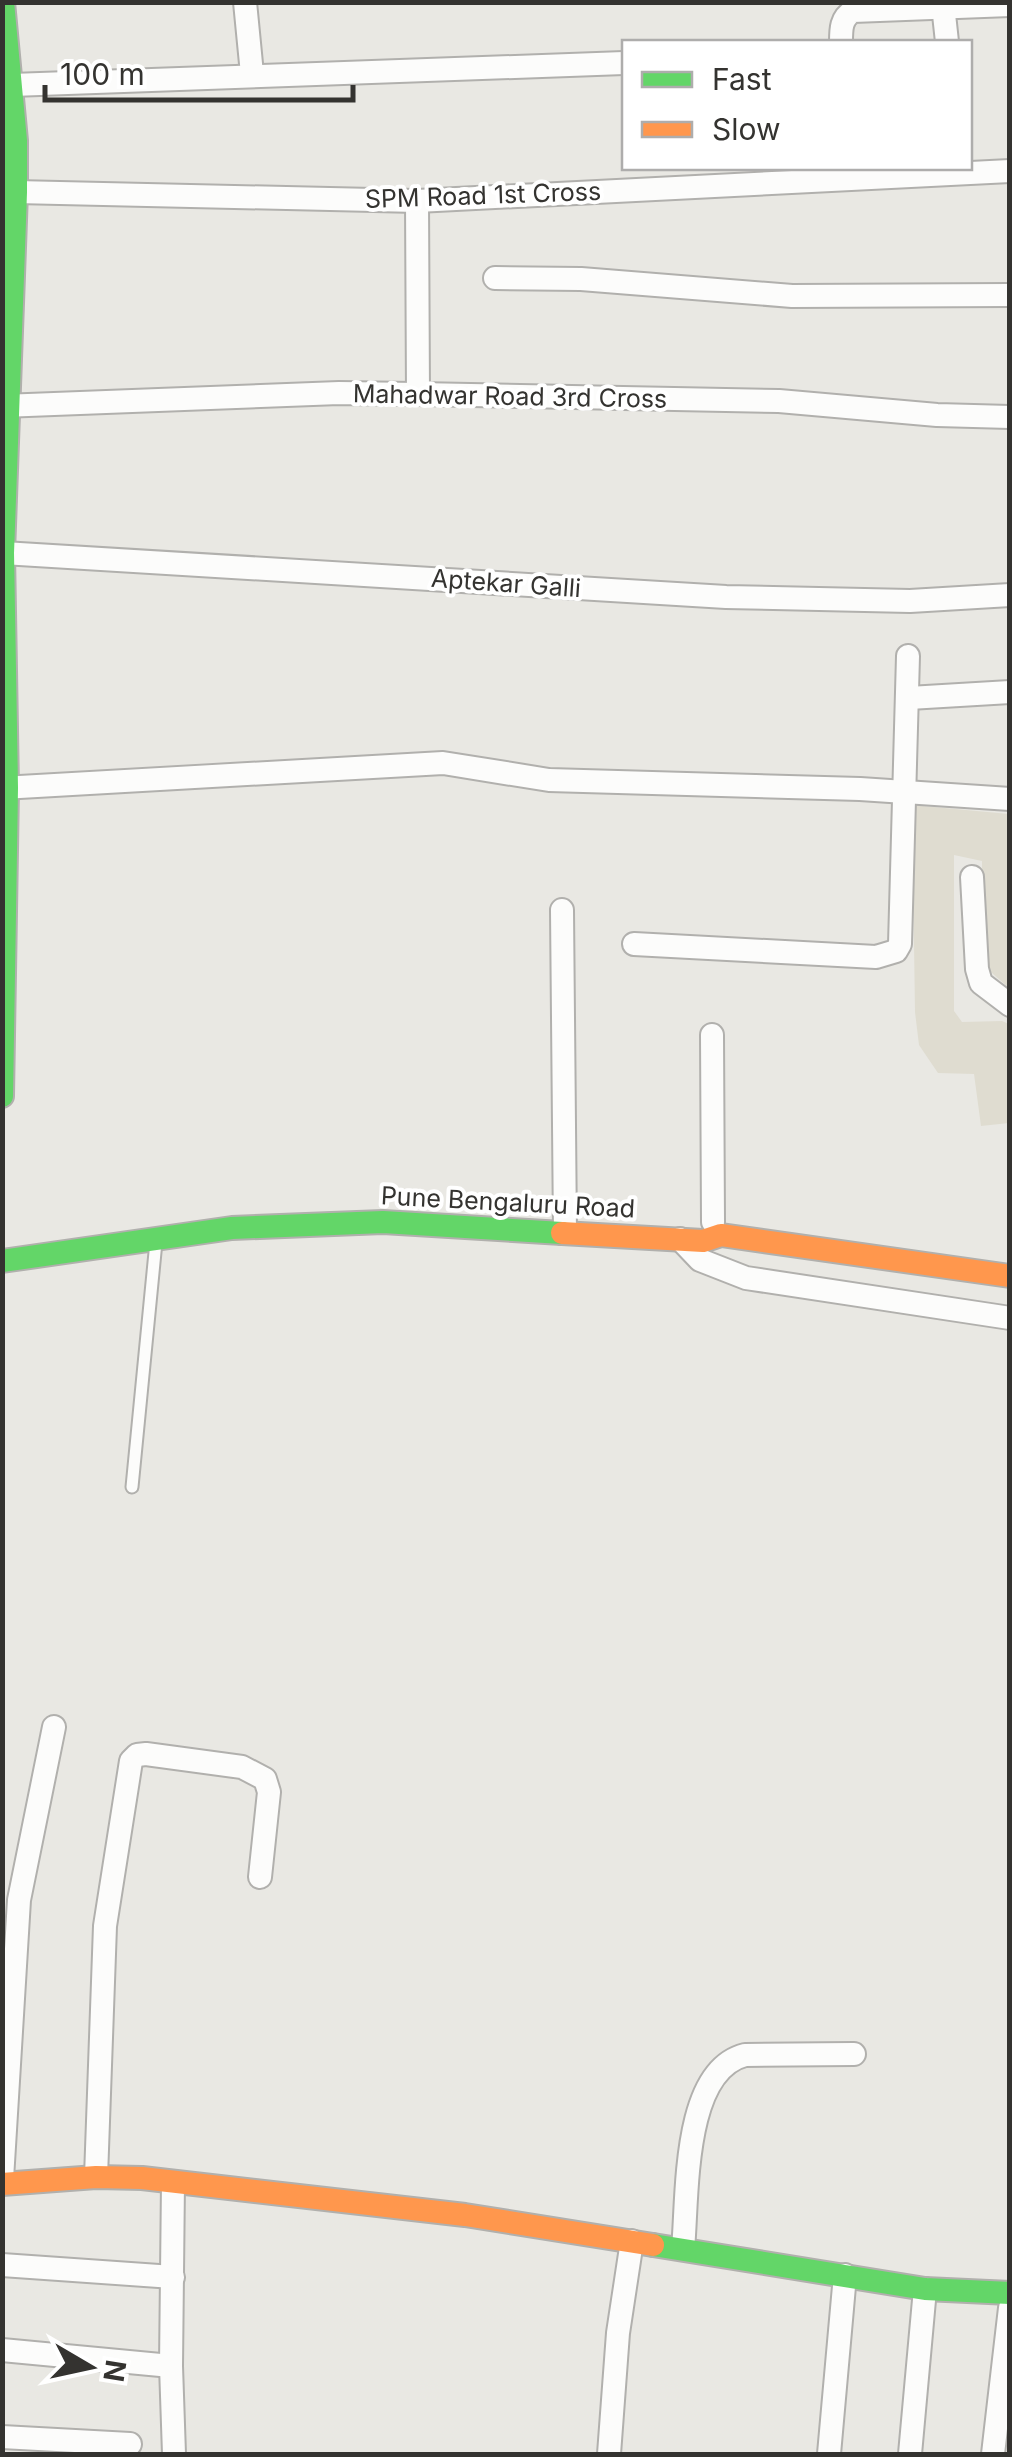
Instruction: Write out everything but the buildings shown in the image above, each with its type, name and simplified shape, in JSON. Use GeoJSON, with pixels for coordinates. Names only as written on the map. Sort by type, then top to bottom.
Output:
{"type":"FeatureCollection","features":[{"type":"Feature","properties":{"kind":"street"},"geometry":{"type":"LineString","coordinates":[[2,1096],[3,553],[16,192],[4,2]]}},
{"type":"Feature","properties":{"kind":"street"},"geometry":{"type":"LineString","coordinates":[[246,2],[252,74]]}},
{"type":"Feature","properties":{"kind":"street"},"geometry":{"type":"LineString","coordinates":[[841,40],[846,15],[854,11],[1010,5]]}},
{"type":"Feature","properties":{"kind":"street"},"geometry":{"type":"LineString","coordinates":[[942,6],[946,40]]}},
{"type":"Feature","properties":{"kind":"street"},"geometry":{"type":"LineString","coordinates":[[12,85],[622,63]]}},
{"type":"Feature","properties":{"kind":"street","name":"SPM Road 1st Cross"},"geometry":{"type":"LineString","coordinates":[[16,192],[417,200],[850,174],[1010,171]]}},
{"type":"Feature","properties":{"kind":"street"},"geometry":{"type":"LineString","coordinates":[[417,200],[418,394]]}},
{"type":"Feature","properties":{"kind":"street"},"geometry":{"type":"LineString","coordinates":[[495,278],[581,279],[792,296],[1010,295]]}},
{"type":"Feature","properties":{"kind":"street","name":"Mahadwar Road 3rd Cross"},"geometry":{"type":"LineString","coordinates":[[6,405],[418,394],[779,401],[1010,417]]}},
{"type":"Feature","properties":{"kind":"street","name":"Aptekar Galli"},"geometry":{"type":"LineString","coordinates":[[3,553],[726,596],[910,601],[1010,595]]}},
{"type":"Feature","properties":{"kind":"street"},"geometry":{"type":"LineString","coordinates":[[634,944],[888,956],[900,944],[908,656]]}},
{"type":"Feature","properties":{"kind":"street"},"geometry":{"type":"LineString","coordinates":[[909,698],[1010,692]]}},
{"type":"Feature","properties":{"kind":"street"},"geometry":{"type":"LineString","coordinates":[[5,788],[444,763],[548,780],[654,780],[1010,799]]}},
{"type":"Feature","properties":{"kind":"street"},"geometry":{"type":"LineString","coordinates":[[972,877],[977,970],[981,983],[1010,1005]]}},
{"type":"Feature","properties":{"kind":"street"},"geometry":{"type":"LineString","coordinates":[[562,910],[565,1232]]}},
{"type":"Feature","properties":{"kind":"street"},"geometry":{"type":"LineString","coordinates":[[712,1035],[708,1231],[719,1255],[1010,1300]]}},
{"type":"Feature","properties":{"kind":"street","name":"Pune Bengaluru Road"},"geometry":{"type":"LineString","coordinates":[[2,1262],[232,1228],[383,1222],[679,1239],[708,1231],[1010,1276]]}},
{"type":"Feature","properties":{"kind":"street"},"geometry":{"type":"LineString","coordinates":[[708,1231],[742,1222],[1010,1262]]}},
{"type":"Feature","properties":{"kind":"street"},"geometry":{"type":"LineString","coordinates":[[679,1239],[700,1260],[746,1278],[1010,1318]]}},
{"type":"Feature","properties":{"kind":"street"},"geometry":{"type":"LineString","coordinates":[[54,1727],[11,1898],[2,2181],[96,2177],[173,2182],[465,2215],[925,2288],[1010,2292]]}},
{"type":"Feature","properties":{"kind":"street"},"geometry":{"type":"LineString","coordinates":[[96,2177],[105,1926],[131,1760],[146,1754],[242,1767],[265,1779],[270,1792],[260,1877]]}},
{"type":"Feature","properties":{"kind":"street"},"geometry":{"type":"LineString","coordinates":[[683,2249],[695,2127],[702,2092],[714,2076],[730,2059],[744,2055],[854,2054]]}},
{"type":"Feature","properties":{"kind":"street"},"geometry":{"type":"LineString","coordinates":[[173,2182],[174,2454]]}},
{"type":"Feature","properties":{"kind":"street"},"geometry":{"type":"LineString","coordinates":[[609,2454],[618,2333],[632,2241]]}},
{"type":"Feature","properties":{"kind":"street"},"geometry":{"type":"LineString","coordinates":[[2,2265],[173,2278]]}},
{"type":"Feature","properties":{"kind":"street"},"geometry":{"type":"LineString","coordinates":[[829,2454],[845,2275]]}},
{"type":"Feature","properties":{"kind":"street"},"geometry":{"type":"LineString","coordinates":[[910,2454],[925,2288]]}},
{"type":"Feature","properties":{"kind":"street"},"geometry":{"type":"LineString","coordinates":[[993,2454],[1010,2308]]}},
{"type":"Feature","properties":{"kind":"street"},"geometry":{"type":"LineString","coordinates":[[2,2350],[171,2366]]}},
{"type":"Feature","properties":{"kind":"street"},"geometry":{"type":"LineString","coordinates":[[2,2437],[130,2444]]}},
{"type":"Feature","properties":{"kind":"lane"},"geometry":{"type":"LineString","coordinates":[[132,1487],[156,1240]]}},
{"type":"Feature","properties":{"kind":"shaded area"},"geometry":{"type":"Polygon","coordinates":[[[912,805],[1009,814],[1009,988],[991,972],[982,952],[982,861],[954,855],[954,1011],[962,1022],[1009,1024],[1009,1123],[981,1126],[974,1074],[938,1073],[919,1045],[915,1012],[912,805]]]}},
{"type":"Feature","properties":{"kind":"traffic: fast"},"geometry":{"type":"LineString","coordinates":[[2,1096],[7,788],[3,553],[16,192],[16,141],[3,2]]}},
{"type":"Feature","properties":{"kind":"traffic: fast"},"geometry":{"type":"LineString","coordinates":[[2,1261],[232,1228],[383,1222],[562,1233]]}},
{"type":"Feature","properties":{"kind":"traffic: fast"},"geometry":{"type":"LineString","coordinates":[[653,2245],[925,2289],[1010,2293]]}},
{"type":"Feature","properties":{"kind":"traffic: slow"},"geometry":{"type":"LineString","coordinates":[[562,1233],[703,1241],[721,1235],[1010,1276]]}},
{"type":"Feature","properties":{"kind":"traffic: slow"},"geometry":{"type":"LineString","coordinates":[[2,2184],[142,2178],[465,2215],[653,2245]]}}]}
